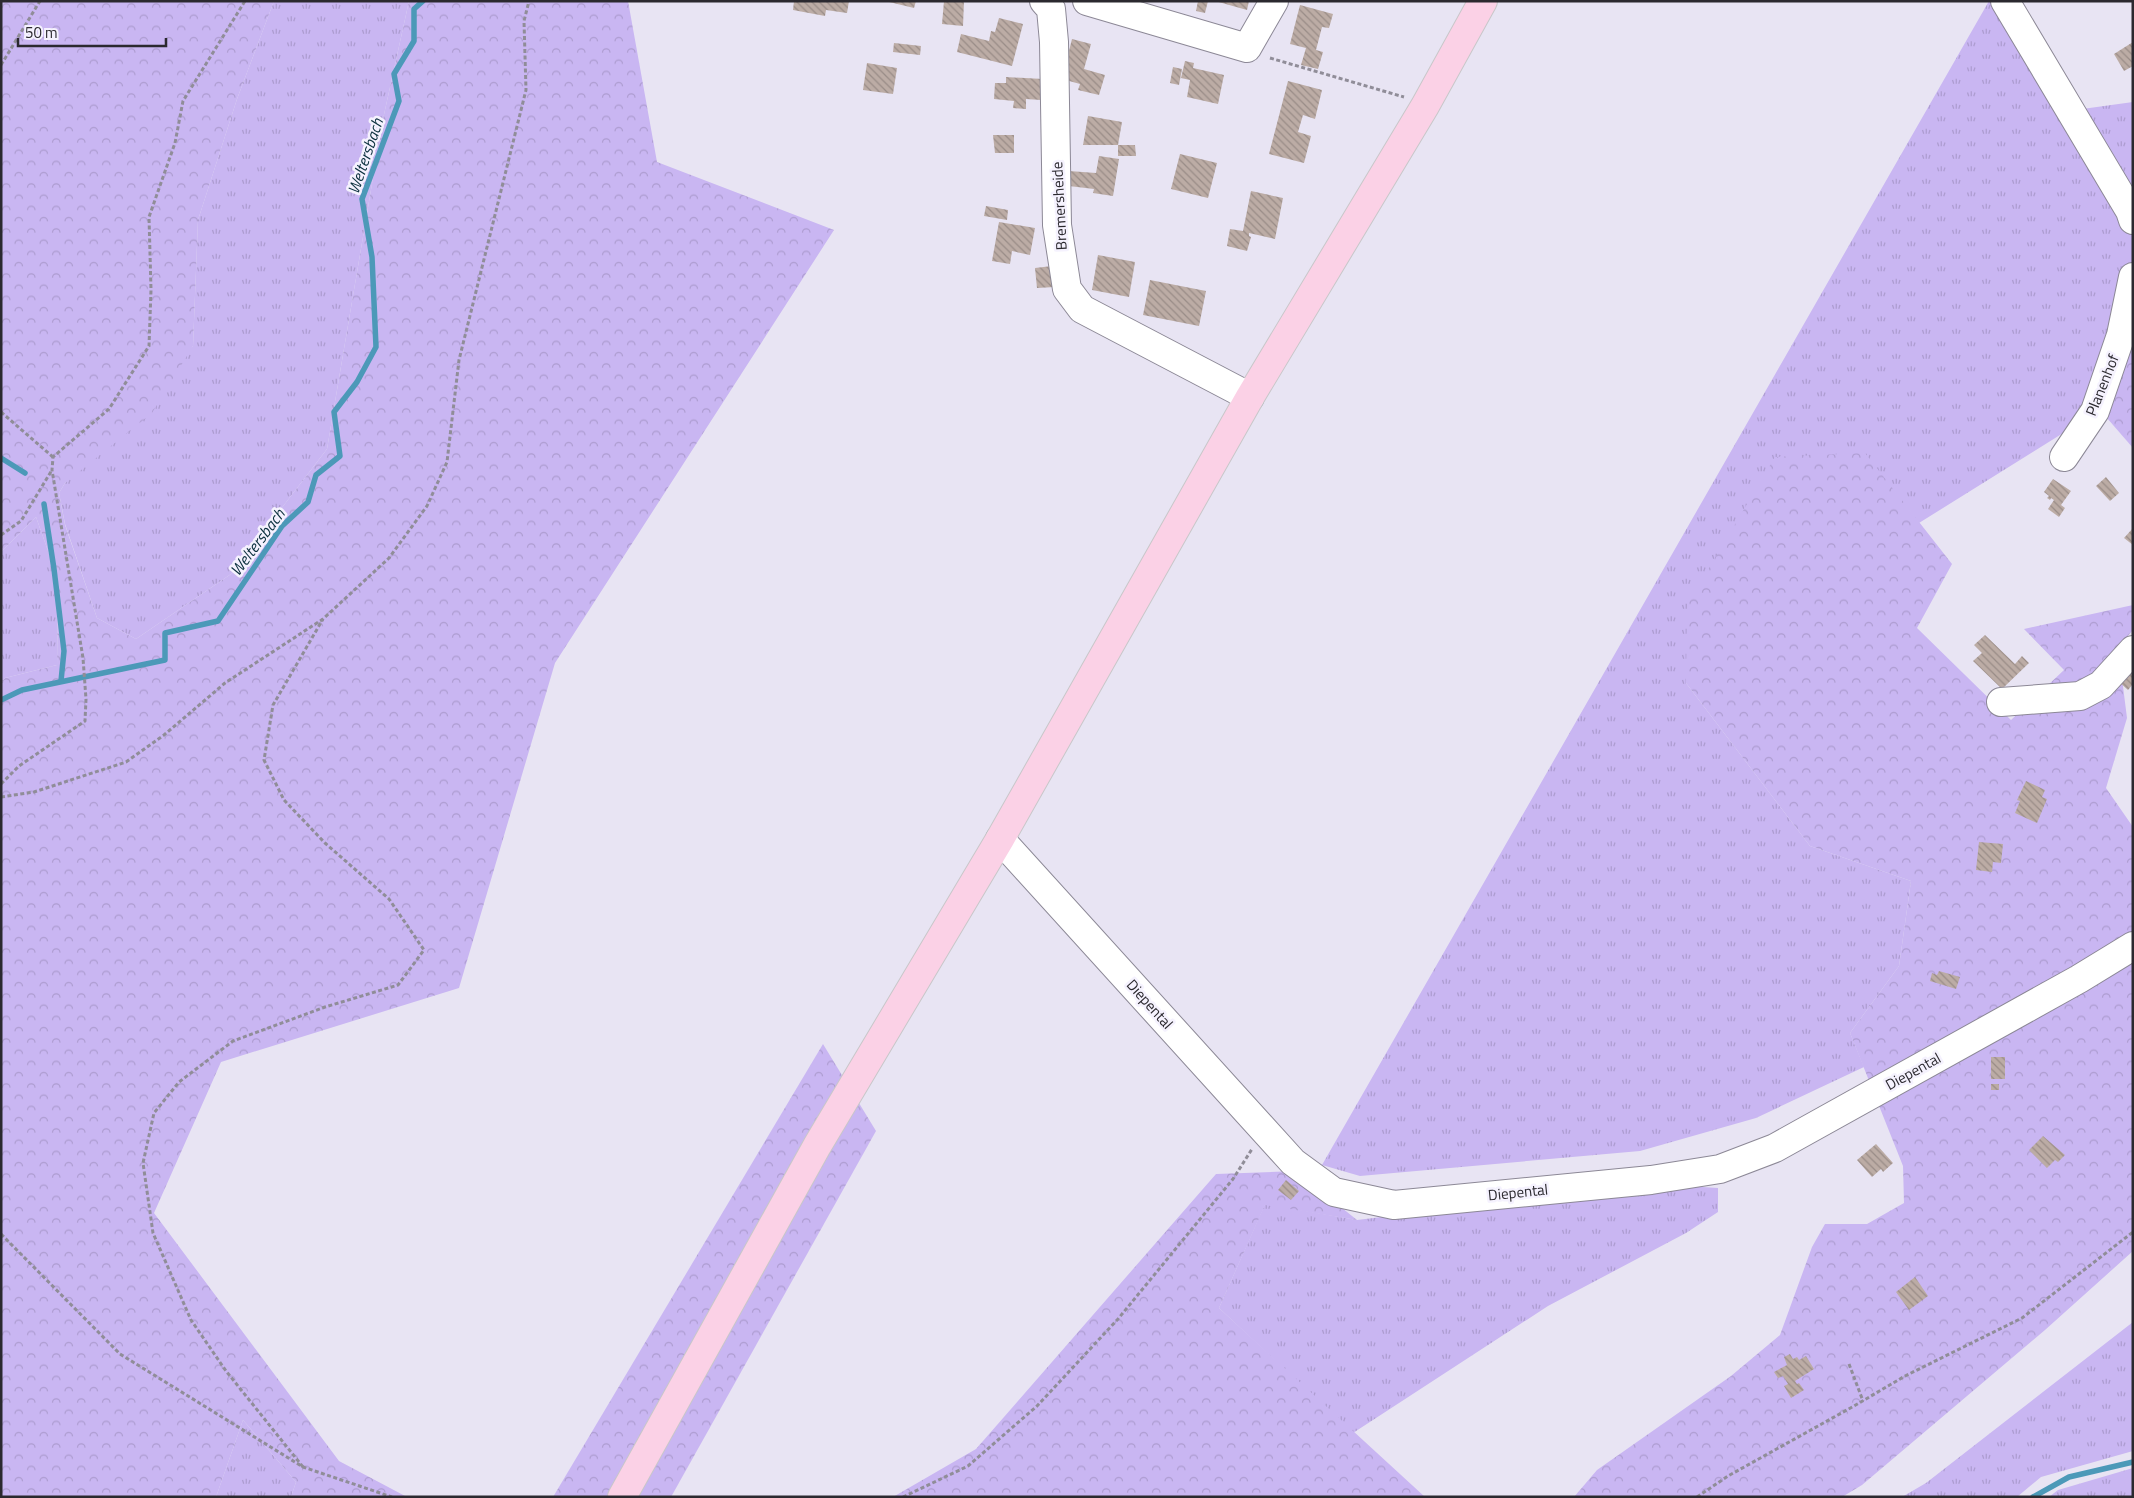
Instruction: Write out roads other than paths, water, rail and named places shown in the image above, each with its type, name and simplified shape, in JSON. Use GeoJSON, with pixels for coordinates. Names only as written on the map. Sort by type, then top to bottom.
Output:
{"type":"FeatureCollection","features":[{"type":"Feature","properties":{"kind":"main road"},"geometry":{"type":"LineString","coordinates":[[622,1497],[817,1146],[1000,839],[1250,397],[1426,106],[1483,1]]}},
{"type":"Feature","properties":{"kind":"street","name":"Bremersheide"},"geometry":{"type":"LineString","coordinates":[[1044,1],[1052,9],[1057,225],[1067,289],[1082,309],[1250,397]]}},
{"type":"Feature","properties":{"kind":"street"},"geometry":{"type":"LineString","coordinates":[[1087,1],[1246,48],[1274,1]]}},
{"type":"Feature","properties":{"kind":"street"},"geometry":{"type":"LineString","coordinates":[[2005,1],[2131,215]]}},
{"type":"Feature","properties":{"kind":"street","name":"Planenhof"},"geometry":{"type":"LineString","coordinates":[[2064,457],[2095,411],[2121,336],[2133,277]]}},
{"type":"Feature","properties":{"kind":"street"},"geometry":{"type":"LineString","coordinates":[[2001,702],[2080,696],[2101,685],[2133,650]]}},
{"type":"Feature","properties":{"kind":"street","name":"Diepental"},"geometry":{"type":"LineString","coordinates":[[1000,839],[1293,1162],[1334,1192],[1394,1205],[1651,1180],[1720,1169],[1775,1148],[2079,979],[2133,946]]}},
{"type":"Feature","properties":{"kind":"waterway","name":"Weltersbach"},"geometry":{"type":"LineString","coordinates":[[1,700],[22,690],[165,660],[165,633],[218,621],[282,526],[308,502],[316,475],[340,456],[334,412],[357,382],[376,347],[372,257],[362,199],[399,101],[394,74],[414,41],[414,9],[423,1]]}},
{"type":"Feature","properties":{"kind":"waterway"},"geometry":{"type":"LineString","coordinates":[[1,458],[25,473]]}},
{"type":"Feature","properties":{"kind":"waterway"},"geometry":{"type":"LineString","coordinates":[[44,504],[64,651],[61,681]]}},
{"type":"Feature","properties":{"kind":"waterway"},"geometry":{"type":"LineString","coordinates":[[2033,1497],[2069,1477],[2133,1462]]}}]}
